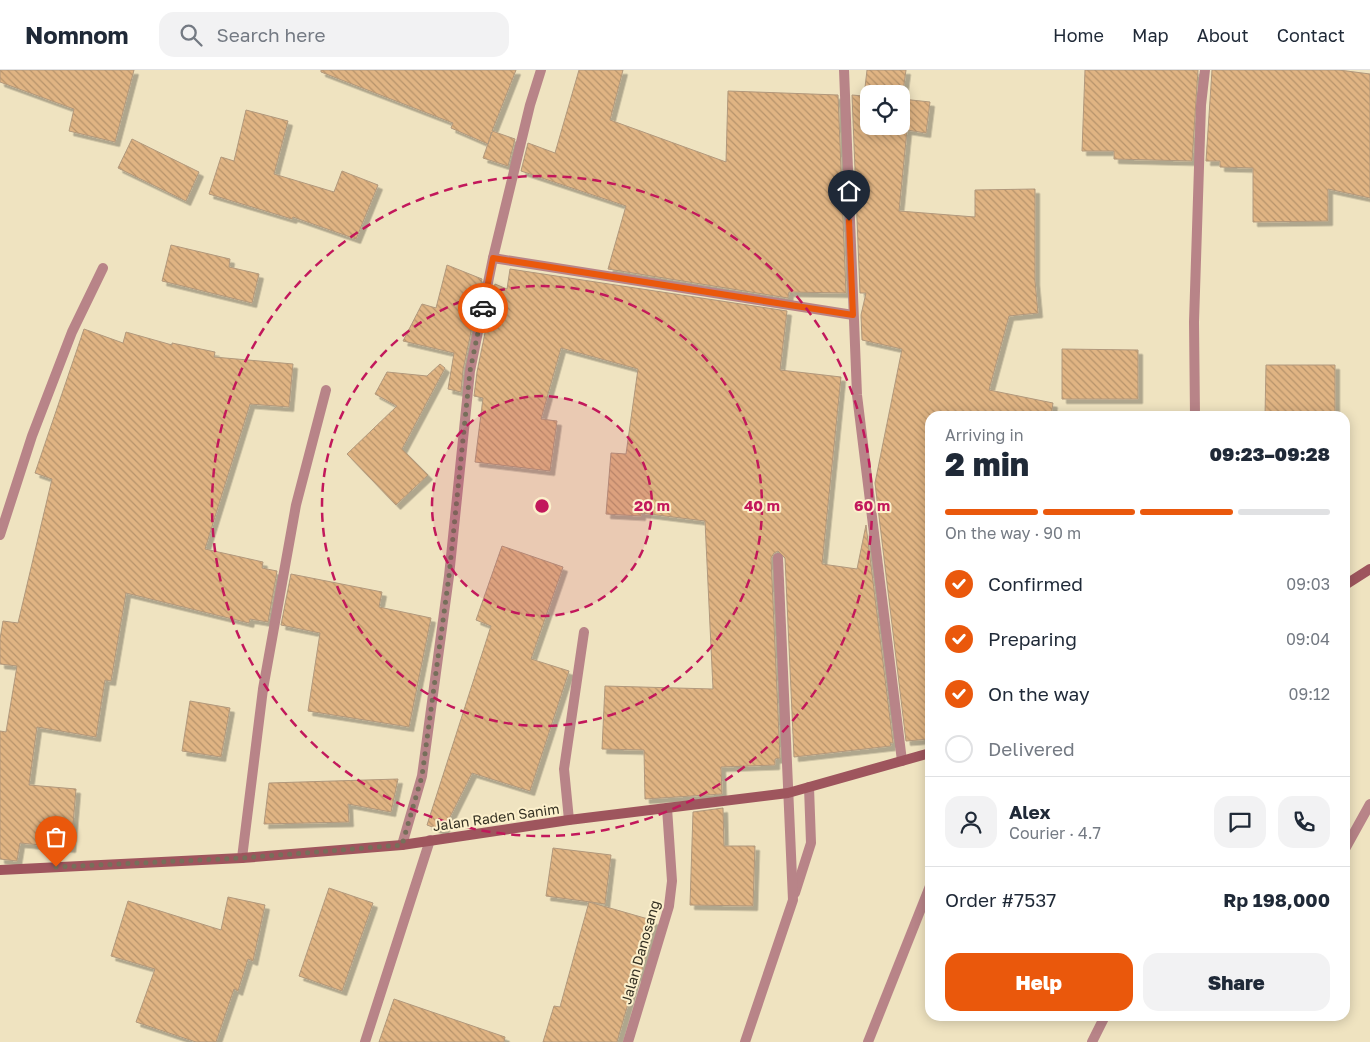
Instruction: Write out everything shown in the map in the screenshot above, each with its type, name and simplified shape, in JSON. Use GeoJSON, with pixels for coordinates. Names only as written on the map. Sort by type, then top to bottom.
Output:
{"type":"FeatureCollection","features":[{"type":"Feature","properties":{"kind":"street"},"geometry":{"type":"LineString","coordinates":[[402,845],[422,776],[449,576],[470,371],[493,258],[530,105],[541,70]]}},
{"type":"Feature","properties":{"kind":"street"},"geometry":{"type":"LineString","coordinates":[[844,70],[857,395],[902,761]]}},
{"type":"Feature","properties":{"kind":"street"},"geometry":{"type":"LineString","coordinates":[[1195,411],[1194,322],[1201,105],[1205,70]]}},
{"type":"Feature","properties":{"kind":"street"},"geometry":{"type":"LineString","coordinates":[[493,258],[853,315]]}},
{"type":"Feature","properties":{"kind":"street"},"geometry":{"type":"LineString","coordinates":[[0,535],[32,436],[72,332],[103,268]]}},
{"type":"Feature","properties":{"kind":"street"},"geometry":{"type":"LineString","coordinates":[[242,858],[262,689],[296,504],[326,390]]}},
{"type":"Feature","properties":{"kind":"street"},"geometry":{"type":"LineString","coordinates":[[778,558],[793,900]]}},
{"type":"Feature","properties":{"kind":"street"},"geometry":{"type":"LineString","coordinates":[[1350,581],[1370,569]]}},
{"type":"Feature","properties":{"kind":"street"},"geometry":{"type":"LineString","coordinates":[[569,820],[564,769],[584,632]]}},
{"type":"Feature","properties":{"kind":"street","name":"Jalan Raden Sanim"},"geometry":{"type":"LineString","coordinates":[[0,870],[242,858],[402,845],[569,820],[788,793],[925,755]]}},
{"type":"Feature","properties":{"kind":"street"},"geometry":{"type":"LineString","coordinates":[[745,1042],[811,843],[809,787]]}},
{"type":"Feature","properties":{"kind":"street"},"geometry":{"type":"LineString","coordinates":[[1350,840],[1370,804]]}},
{"type":"Feature","properties":{"kind":"street","name":"Jalan Danosang"},"geometry":{"type":"LineString","coordinates":[[628,1042],[669,906],[672,882],[667,808]]}},
{"type":"Feature","properties":{"kind":"street"},"geometry":{"type":"LineString","coordinates":[[365,1042],[430,840]]}},
{"type":"Feature","properties":{"kind":"street"},"geometry":{"type":"LineString","coordinates":[[868,1042],[925,899]]}},
{"type":"Feature","properties":{"kind":"street"},"geometry":{"type":"LineString","coordinates":[[1092,1042],[1102,1021]]}},
{"type":"Feature","properties":{"kind":"building"},"geometry":{"type":"Polygon","coordinates":[[[0,70],[134,70],[115,142],[69,131],[74,109],[0,82],[0,70]]]}},
{"type":"Feature","properties":{"kind":"building"},"geometry":{"type":"Polygon","coordinates":[[[321,70],[516,70],[492,131],[515,139],[508,166],[483,158],[488,144],[451,128],[453,123],[321,72],[321,70]]]}},
{"type":"Feature","properties":{"kind":"building"},"geometry":{"type":"Polygon","coordinates":[[[579,70],[623,70],[610,120],[726,162],[728,91],[838,95],[846,293],[789,292],[788,298],[608,269],[626,206],[521,171],[528,143],[555,153],[579,70]]]}},
{"type":"Feature","properties":{"kind":"building"},"geometry":{"type":"Polygon","coordinates":[[[867,70],[906,70],[904,85],[865,85],[867,70]]]}},
{"type":"Feature","properties":{"kind":"building"},"geometry":{"type":"Polygon","coordinates":[[[1085,70],[1198,70],[1192,161],[1114,159],[1114,151],[1082,151],[1085,70]]]}},
{"type":"Feature","properties":{"kind":"building"},"geometry":{"type":"Polygon","coordinates":[[[1212,70],[1339,70],[1370,74],[1370,198],[1328,189],[1328,221],[1253,222],[1253,168],[1220,167],[1220,161],[1206,161],[1212,70]]]}},
{"type":"Feature","properties":{"kind":"building"},"geometry":{"type":"Polygon","coordinates":[[[852,95],[860,96],[860,135],[907,135],[899,211],[975,217],[975,190],[1035,189],[1035,281],[1038,313],[1009,316],[989,390],[1053,403],[1052,411],[925,411],[925,739],[906,741],[875,483],[902,349],[862,340],[861,315],[866,293],[860,293],[852,95]]]}},
{"type":"Feature","properties":{"kind":"building"},"geometry":{"type":"Polygon","coordinates":[[[910,100],[930,102],[926,133],[910,130],[910,100]]]}},
{"type":"Feature","properties":{"kind":"building"},"geometry":{"type":"Polygon","coordinates":[[[246,110],[288,121],[274,174],[334,192],[342,171],[378,185],[356,239],[293,217],[292,219],[209,194],[221,157],[234,161],[246,110]]]}},
{"type":"Feature","properties":{"kind":"building"},"geometry":{"type":"Polygon","coordinates":[[[132,139],[199,172],[186,201],[118,168],[132,139]]]}},
{"type":"Feature","properties":{"kind":"building"},"geometry":{"type":"Polygon","coordinates":[[[171,245],[230,259],[229,267],[259,274],[252,303],[162,281],[171,245]]]}},
{"type":"Feature","properties":{"kind":"building"},"geometry":{"type":"Polygon","coordinates":[[[447,265],[482,279],[463,370],[461,392],[448,389],[454,353],[403,341],[422,304],[436,308],[447,265]]]}},
{"type":"Feature","properties":{"kind":"building"},"geometry":{"type":"Polygon","coordinates":[[[510,269],[787,311],[780,370],[841,377],[822,564],[857,569],[866,525],[893,743],[890,743],[891,746],[794,757],[785,558],[778,551],[771,558],[780,758],[775,759],[775,765],[721,767],[722,794],[645,799],[644,750],[602,749],[605,686],[713,689],[705,521],[641,513],[641,516],[606,514],[611,453],[626,454],[638,369],[561,348],[541,419],[557,421],[550,471],[475,462],[483,398],[474,396],[477,372],[495,284],[507,289],[510,269]]]}},
{"type":"Feature","properties":{"kind":"building"},"geometry":{"type":"Polygon","coordinates":[[[84,329],[123,343],[126,332],[172,345],[172,343],[215,352],[214,357],[293,364],[289,407],[250,404],[205,549],[263,562],[262,568],[277,571],[268,622],[250,619],[249,623],[126,593],[111,681],[105,680],[96,737],[37,727],[29,785],[76,789],[71,848],[20,843],[17,861],[0,859],[0,731],[6,732],[17,666],[0,664],[0,639],[3,621],[18,623],[52,479],[35,473],[84,329]]]}},
{"type":"Feature","properties":{"kind":"building"},"geometry":{"type":"Polygon","coordinates":[[[1062,349],[1138,350],[1138,399],[1062,399],[1062,349]]]}},
{"type":"Feature","properties":{"kind":"building"},"geometry":{"type":"Polygon","coordinates":[[[440,364],[445,368],[402,449],[428,475],[396,505],[347,454],[397,406],[375,394],[387,372],[427,376],[440,364]]]}},
{"type":"Feature","properties":{"kind":"building"},"geometry":{"type":"Polygon","coordinates":[[[1266,365],[1335,365],[1335,411],[1265,411],[1266,365]]]}},
{"type":"Feature","properties":{"kind":"building"},"geometry":{"type":"Polygon","coordinates":[[[502,546],[563,567],[531,659],[569,671],[530,791],[472,773],[443,831],[427,825],[491,626],[476,620],[502,546]]]}},
{"type":"Feature","properties":{"kind":"building"},"geometry":{"type":"Polygon","coordinates":[[[291,574],[382,592],[379,607],[431,618],[409,727],[308,711],[320,633],[281,625],[291,574]]]}},
{"type":"Feature","properties":{"kind":"building"},"geometry":{"type":"Polygon","coordinates":[[[190,701],[230,708],[221,757],[182,751],[190,701]]]}},
{"type":"Feature","properties":{"kind":"building"},"geometry":{"type":"Polygon","coordinates":[[[398,779],[391,812],[348,804],[349,822],[264,824],[269,783],[398,779]]]}},
{"type":"Feature","properties":{"kind":"building"},"geometry":{"type":"Polygon","coordinates":[[[723,808],[724,846],[755,846],[753,906],[690,905],[693,812],[723,808]]]}},
{"type":"Feature","properties":{"kind":"building"},"geometry":{"type":"Polygon","coordinates":[[[553,848],[611,855],[605,904],[546,896],[553,848]]]}},
{"type":"Feature","properties":{"kind":"building"},"geometry":{"type":"Polygon","coordinates":[[[329,888],[373,903],[342,991],[299,976],[329,888]]]}},
{"type":"Feature","properties":{"kind":"building"},"geometry":{"type":"Polygon","coordinates":[[[228,897],[265,905],[253,961],[248,959],[238,991],[234,989],[216,1042],[196,1042],[136,1022],[155,969],[111,956],[128,901],[221,930],[228,897]]]}},
{"type":"Feature","properties":{"kind":"building"},"geometry":{"type":"Polygon","coordinates":[[[589,902],[655,921],[640,977],[636,976],[617,1042],[543,1042],[554,1006],[560,1007],[589,902]]]}},
{"type":"Feature","properties":{"kind":"building"},"geometry":{"type":"Polygon","coordinates":[[[394,999],[505,1037],[504,1042],[379,1042],[394,999]]]}},
{"type":"Feature","properties":{"kind":"way so far"},"geometry":{"type":"LineString","coordinates":[[56,867],[242,858],[402,845],[422,776],[449,576],[470,371],[483,308]]}},
{"type":"Feature","properties":{"kind":"route"},"geometry":{"type":"LineString","coordinates":[[483,308],[493,258],[853,315],[849,221]]}}]}
